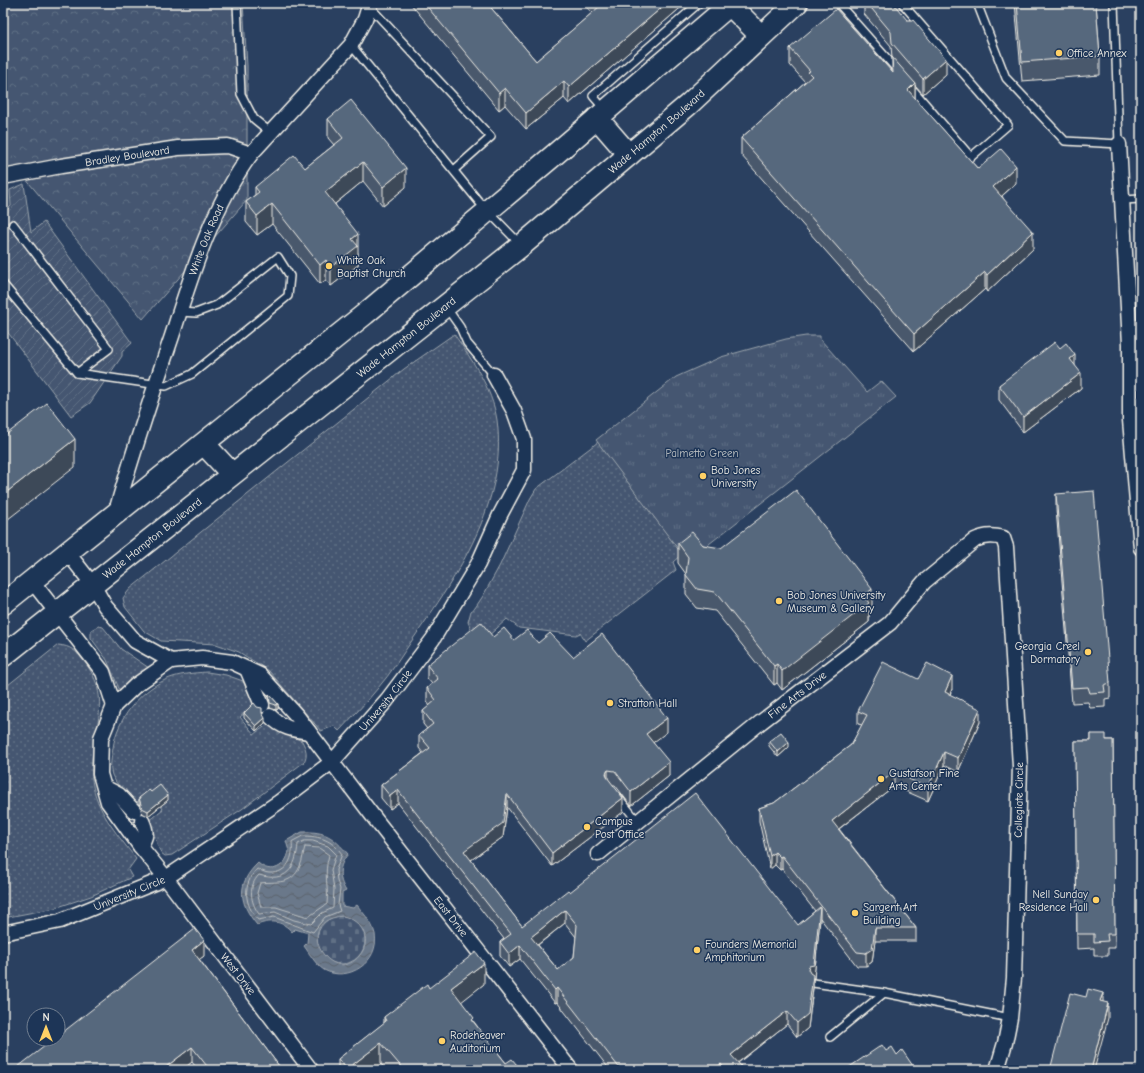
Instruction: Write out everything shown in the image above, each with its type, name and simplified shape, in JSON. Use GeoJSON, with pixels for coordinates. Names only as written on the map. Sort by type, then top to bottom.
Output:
{"type":"FeatureCollection","features":[{"type":"Feature","properties":{"kind":"main road","name":"Wade Hampton Boulevard"},"geometry":{"type":"LineString","coordinates":[[3,656],[521,246],[688,105],[797,3]]}},
{"type":"Feature","properties":{"kind":"main road"},"geometry":{"type":"LineString","coordinates":[[3,604],[204,444],[488,211],[731,4],[761,36]]}},
{"type":"Feature","properties":{"kind":"main road"},"geometry":{"type":"LineString","coordinates":[[602,114],[629,155]]}},
{"type":"Feature","properties":{"kind":"main road"},"geometry":{"type":"LineString","coordinates":[[204,444],[232,474]]}},
{"type":"Feature","properties":{"kind":"street","name":"White Oak Road"},"geometry":{"type":"LineString","coordinates":[[114,516],[180,312],[206,238],[225,195],[251,154],[351,45],[365,19],[370,4]]}},
{"type":"Feature","properties":{"kind":"street"},"geometry":{"type":"LineString","coordinates":[[1120,144],[1122,200],[1135,324],[1135,417],[1141,548]]}},
{"type":"Feature","properties":{"kind":"street","name":"Bradley Boulevard"},"geometry":{"type":"LineString","coordinates":[[3,178],[61,166],[178,148],[228,146],[251,154]]}},
{"type":"Feature","properties":{"kind":"street","name":"University Circle"},"geometry":{"type":"LineString","coordinates":[[3,933],[60,921],[166,878],[279,802],[332,762],[387,700],[433,639],[478,564],[500,514],[524,470],[524,439],[514,411],[494,375]]}},
{"type":"Feature","properties":{"kind":"street","name":"Fine Arts Drive"},"geometry":{"type":"LineString","coordinates":[[598,854],[761,722],[890,623],[924,582],[975,540],[984,536],[993,536]]}},
{"type":"Feature","properties":{"kind":"street","name":"Collegiate Circle"},"geometry":{"type":"LineString","coordinates":[[993,536],[1003,538],[1006,547],[1020,766],[1014,978],[1010,1018],[997,1070]]}},
{"type":"Feature","properties":{"kind":"street"},"geometry":{"type":"LineString","coordinates":[[32,581],[102,672],[114,706],[136,685],[171,661],[135,641],[105,606],[93,585],[68,553]]}},
{"type":"Feature","properties":{"kind":"street","name":"East Drive"},"geometry":{"type":"LineString","coordinates":[[171,661],[202,658],[232,662],[260,676],[309,732],[571,1070]]}},
{"type":"Feature","properties":{"kind":"street"},"geometry":{"type":"LineString","coordinates":[[247,669],[266,711],[278,724],[289,729],[309,732]]}},
{"type":"Feature","properties":{"kind":"street","name":"West Drive"},"geometry":{"type":"LineString","coordinates":[[114,706],[101,738],[100,774],[108,802],[311,1070]]}},
{"type":"Feature","properties":{"kind":"street"},"geometry":{"type":"LineString","coordinates":[[104,787],[119,795],[138,816],[147,831],[146,838],[140,846]]}},
{"type":"Feature","properties":{"kind":"lane"},"geometry":{"type":"LineString","coordinates":[[237,3],[241,94],[254,119],[270,132]]}},
{"type":"Feature","properties":{"kind":"lane"},"geometry":{"type":"LineString","coordinates":[[602,114],[593,96],[699,3]]}},
{"type":"Feature","properties":{"kind":"lane"},"geometry":{"type":"LineString","coordinates":[[842,4],[971,157],[1008,125],[902,3]]}},
{"type":"Feature","properties":{"kind":"lane"},"geometry":{"type":"LineString","coordinates":[[977,3],[1006,78],[1065,140],[1120,144],[1114,3]]}},
{"type":"Feature","properties":{"kind":"lane"},"geometry":{"type":"LineString","coordinates":[[370,4],[491,136],[454,170]]}},
{"type":"Feature","properties":{"kind":"lane"},"geometry":{"type":"LineString","coordinates":[[351,45],[488,211],[521,246]]}},
{"type":"Feature","properties":{"kind":"lane"},"geometry":{"type":"LineString","coordinates":[[1122,200],[1141,199]]}},
{"type":"Feature","properties":{"kind":"lane"},"geometry":{"type":"LineString","coordinates":[[12,224],[109,349],[77,373]]}},
{"type":"Feature","properties":{"kind":"lane"},"geometry":{"type":"LineString","coordinates":[[3,284],[77,373],[166,386],[192,374],[288,296],[290,276],[278,257],[217,306],[196,313],[180,312]]}},
{"type":"Feature","properties":{"kind":"lane","name":"University Circle"},"geometry":{"type":"LineString","coordinates":[[444,306],[460,327],[467,343],[494,375]]}},
{"type":"Feature","properties":{"kind":"lane"},"geometry":{"type":"LineString","coordinates":[[615,793],[638,822]]}},
{"type":"Feature","properties":{"kind":"lane"},"geometry":{"type":"LineString","coordinates":[[813,983],[884,993],[1010,1018]]}},
{"type":"Feature","properties":{"kind":"lane"},"geometry":{"type":"LineString","coordinates":[[830,1037],[884,993]]}},
{"type":"Feature","properties":{"kind":"green space"},"geometry":{"type":"Polygon","coordinates":[[[3,3],[243,3],[247,66],[247,200],[143,319],[24,177],[3,184],[3,3]]]}},
{"type":"Feature","properties":{"kind":"green space"},"geometry":{"type":"Polygon","coordinates":[[[24,184],[31,232],[44,222],[132,343],[122,352],[122,356],[90,403],[71,416],[3,326],[3,214],[11,206],[10,190],[24,184]]]}},
{"type":"Feature","properties":{"kind":"green space"},"geometry":{"type":"Polygon","coordinates":[[[454,334],[474,364],[486,386],[491,397],[497,420],[498,450],[495,480],[487,508],[476,536],[462,563],[430,615],[383,682],[364,705],[339,731],[334,726],[321,731],[269,671],[239,652],[216,644],[161,641],[144,631],[125,607],[123,598],[130,589],[404,369],[454,334]]]}},
{"type":"Feature","properties":{"kind":"green space","name":"Palmetto Green"},"geometry":{"type":"Polygon","coordinates":[[[806,336],[820,336],[820,339],[867,392],[881,381],[896,397],[695,555],[684,557],[596,440],[676,377],[721,357],[786,339],[806,336]]]}},
{"type":"Feature","properties":{"kind":"green space"},"geometry":{"type":"Polygon","coordinates":[[[598,442],[682,554],[673,562],[676,570],[585,641],[580,633],[576,635],[519,628],[507,619],[486,638],[474,636],[468,622],[471,611],[475,608],[483,596],[500,565],[536,489],[598,442]]]}},
{"type":"Feature","properties":{"kind":"green space"},"geometry":{"type":"Polygon","coordinates":[[[98,626],[103,627],[121,649],[149,668],[120,691],[107,660],[91,638],[91,630],[98,626]]]}},
{"type":"Feature","properties":{"kind":"green space"},"geometry":{"type":"Polygon","coordinates":[[[58,645],[66,646],[75,652],[83,660],[93,676],[98,692],[100,707],[91,769],[93,786],[96,797],[105,816],[136,859],[128,870],[132,877],[91,896],[55,908],[3,918],[3,689],[58,645]]]}},
{"type":"Feature","properties":{"kind":"green space"},"geometry":{"type":"Polygon","coordinates":[[[207,672],[226,675],[243,681],[254,706],[240,717],[254,734],[270,723],[278,730],[302,741],[306,756],[304,762],[242,809],[172,855],[165,856],[162,854],[158,846],[151,825],[148,821],[163,809],[152,793],[135,803],[119,786],[112,775],[111,761],[115,737],[124,717],[138,699],[155,685],[175,676],[207,672]]]}},
{"type":"Feature","properties":{"kind":"green space"},"geometry":{"type":"Polygon","coordinates":[[[336,916],[346,916],[358,923],[365,935],[365,945],[358,957],[346,964],[336,964],[328,960],[321,953],[317,945],[317,935],[321,927],[328,920],[336,916]]]}},
{"type":"Feature","properties":{"kind":"water"},"geometry":{"type":"Polygon","coordinates":[[[302,832],[323,834],[338,843],[348,854],[342,863],[340,872],[340,877],[346,891],[342,893],[342,906],[353,908],[357,905],[370,922],[375,934],[373,953],[367,961],[352,972],[343,974],[324,970],[315,962],[304,946],[307,943],[308,933],[295,929],[292,932],[284,925],[276,922],[267,922],[257,925],[246,909],[242,894],[246,878],[258,863],[263,867],[273,869],[281,865],[285,861],[289,851],[286,841],[302,832]],[[343,916],[327,920],[319,929],[317,939],[321,950],[328,959],[338,964],[349,964],[360,955],[364,949],[365,937],[363,931],[360,926],[349,918],[343,916]]]}},
{"type":"Feature","properties":{"kind":"building"},"geometry":{"type":"Polygon","coordinates":[[[424,3],[487,3],[536,61],[600,6],[598,3],[667,3],[569,87],[564,81],[526,113],[505,88],[499,93],[424,3]]]}},
{"type":"Feature","properties":{"kind":"building"},"geometry":{"type":"Polygon","coordinates":[[[867,3],[893,3],[907,20],[913,20],[946,59],[923,79],[892,43],[891,32],[867,3]]]}},
{"type":"Feature","properties":{"kind":"building","name":"Office Annex"},"geometry":{"type":"Polygon","coordinates":[[[1017,3],[1096,3],[1100,56],[1022,62],[1017,3]]]}},
{"type":"Feature","properties":{"kind":"building"},"geometry":{"type":"Polygon","coordinates":[[[836,9],[893,73],[892,57],[915,83],[908,90],[978,169],[1001,149],[1016,166],[993,187],[1033,232],[987,275],[985,272],[914,334],[741,138],[812,76],[808,72],[810,71],[790,48],[836,9]]]}},
{"type":"Feature","properties":{"kind":"building"},"geometry":{"type":"Polygon","coordinates":[[[351,100],[406,168],[383,187],[363,162],[325,192],[358,234],[352,239],[358,246],[331,267],[326,260],[320,265],[272,204],[257,216],[246,202],[259,192],[255,187],[294,155],[305,168],[343,138],[328,119],[351,100]]]}},
{"type":"Feature","properties":{"kind":"building"},"geometry":{"type":"Polygon","coordinates":[[[1055,342],[1060,348],[1066,343],[1075,355],[1070,359],[1081,373],[1023,417],[999,385],[1055,342]]]}},
{"type":"Feature","properties":{"kind":"building"},"geometry":{"type":"Polygon","coordinates":[[[47,403],[75,439],[3,495],[3,437],[47,403]]]}},
{"type":"Feature","properties":{"kind":"building","name":"Bob Jones University Museum & Gallery"},"geometry":{"type":"Polygon","coordinates":[[[796,490],[872,589],[864,596],[869,603],[782,671],[777,664],[774,666],[715,592],[697,589],[686,575],[688,557],[678,543],[692,532],[703,545],[721,548],[796,490]]]}},
{"type":"Feature","properties":{"kind":"building","name":"Georgia Creel Dormatory"},"geometry":{"type":"Polygon","coordinates":[[[1094,491],[1110,683],[1104,685],[1105,692],[1090,693],[1088,687],[1072,688],[1056,494],[1094,491]]]}},
{"type":"Feature","properties":{"kind":"building"},"geometry":{"type":"Polygon","coordinates":[[[481,622],[493,637],[504,628],[514,640],[527,630],[538,643],[550,633],[573,657],[602,634],[667,718],[646,734],[669,762],[631,792],[615,771],[608,770],[606,773],[607,777],[623,798],[552,853],[507,794],[503,823],[464,851],[522,926],[568,890],[570,892],[695,793],[798,925],[820,907],[814,965],[809,966],[808,969],[813,975],[808,1014],[797,1023],[787,1011],[731,1055],[741,1066],[737,1070],[726,1070],[721,1064],[713,1070],[621,1070],[557,988],[555,990],[520,945],[509,954],[500,942],[511,934],[398,790],[390,796],[381,785],[430,748],[419,735],[433,724],[423,711],[436,700],[427,688],[438,679],[427,665],[481,622]],[[565,910],[531,937],[558,970],[574,957],[577,925],[565,910]]]}},
{"type":"Feature","properties":{"kind":"building"},"geometry":{"type":"Polygon","coordinates":[[[883,662],[918,679],[927,663],[952,676],[945,692],[980,709],[958,758],[944,752],[928,788],[894,772],[832,821],[916,928],[875,928],[872,949],[866,953],[857,952],[782,856],[780,857],[775,852],[770,856],[759,808],[774,803],[851,745],[867,715],[858,711],[883,662]]]}},
{"type":"Feature","properties":{"kind":"building"},"geometry":{"type":"Polygon","coordinates":[[[269,694],[278,704],[276,705],[270,703],[269,694]]]}},
{"type":"Feature","properties":{"kind":"building"},"geometry":{"type":"Polygon","coordinates":[[[254,703],[257,707],[262,708],[262,713],[265,718],[256,726],[244,713],[254,703]]]}},
{"type":"Feature","properties":{"kind":"building"},"geometry":{"type":"Polygon","coordinates":[[[781,732],[789,742],[778,752],[769,741],[781,732]]]}},
{"type":"Feature","properties":{"kind":"building","name":"Nell Sunday Residence Hall"},"geometry":{"type":"Polygon","coordinates":[[[1091,734],[1106,734],[1106,740],[1113,740],[1115,934],[1107,934],[1108,941],[1094,942],[1094,934],[1077,934],[1075,741],[1091,741],[1091,734]]]}},
{"type":"Feature","properties":{"kind":"building"},"geometry":{"type":"Polygon","coordinates":[[[160,785],[168,795],[148,811],[142,808],[139,798],[149,790],[151,792],[160,785]]]}},
{"type":"Feature","properties":{"kind":"building"},"geometry":{"type":"Polygon","coordinates":[[[195,929],[204,940],[192,950],[282,1070],[210,1070],[192,1047],[162,1070],[14,1070],[44,1047],[66,1047],[66,1030],[195,929]]]}},
{"type":"Feature","properties":{"kind":"building"},"geometry":{"type":"Polygon","coordinates":[[[476,952],[484,963],[451,988],[474,1018],[472,1020],[506,1063],[512,1059],[521,1070],[408,1070],[406,1068],[404,1070],[381,1043],[347,1069],[338,1059],[386,1021],[384,1017],[427,984],[429,988],[476,952]]]}},
{"type":"Feature","properties":{"kind":"building"},"geometry":{"type":"Polygon","coordinates":[[[1088,989],[1103,993],[1100,1001],[1108,1003],[1091,1070],[1050,1070],[1070,993],[1086,997],[1088,989]]]}},
{"type":"Feature","properties":{"kind":"building"},"geometry":{"type":"Polygon","coordinates":[[[882,1045],[886,1051],[892,1047],[897,1055],[902,1050],[913,1066],[908,1070],[845,1070],[882,1045]]]}},
{"type":"Feature","properties":{"kind":"place","name":"Office Annex"},"geometry":{"type":"Point","coordinates":[1059,53]}},
{"type":"Feature","properties":{"kind":"place","name":"White Oak Baptist Church"},"geometry":{"type":"Point","coordinates":[329,266]}},
{"type":"Feature","properties":{"kind":"place","name":"Bob Jones University"},"geometry":{"type":"Point","coordinates":[703,476]}},
{"type":"Feature","properties":{"kind":"place","name":"Bob Jones University Museum & Gallery"},"geometry":{"type":"Point","coordinates":[779,601]}},
{"type":"Feature","properties":{"kind":"place","name":"Georgia Creel Dormatory"},"geometry":{"type":"Point","coordinates":[1088,652]}},
{"type":"Feature","properties":{"kind":"place","name":"Stratton Hall"},"geometry":{"type":"Point","coordinates":[610,703]}},
{"type":"Feature","properties":{"kind":"place","name":"Gustafson Fine Arts Center"},"geometry":{"type":"Point","coordinates":[881,779]}},
{"type":"Feature","properties":{"kind":"place","name":"Campus Post Office"},"geometry":{"type":"Point","coordinates":[587,827]}},
{"type":"Feature","properties":{"kind":"place","name":"Nell Sunday Residence Hall"},"geometry":{"type":"Point","coordinates":[1096,900]}},
{"type":"Feature","properties":{"kind":"place","name":"Sargent Art Building"},"geometry":{"type":"Point","coordinates":[855,913]}},
{"type":"Feature","properties":{"kind":"place","name":"Founders Memorial Amphitorium"},"geometry":{"type":"Point","coordinates":[697,950]}},
{"type":"Feature","properties":{"kind":"place","name":"Rodeheaver Auditorium"},"geometry":{"type":"Point","coordinates":[442,1041]}}]}
